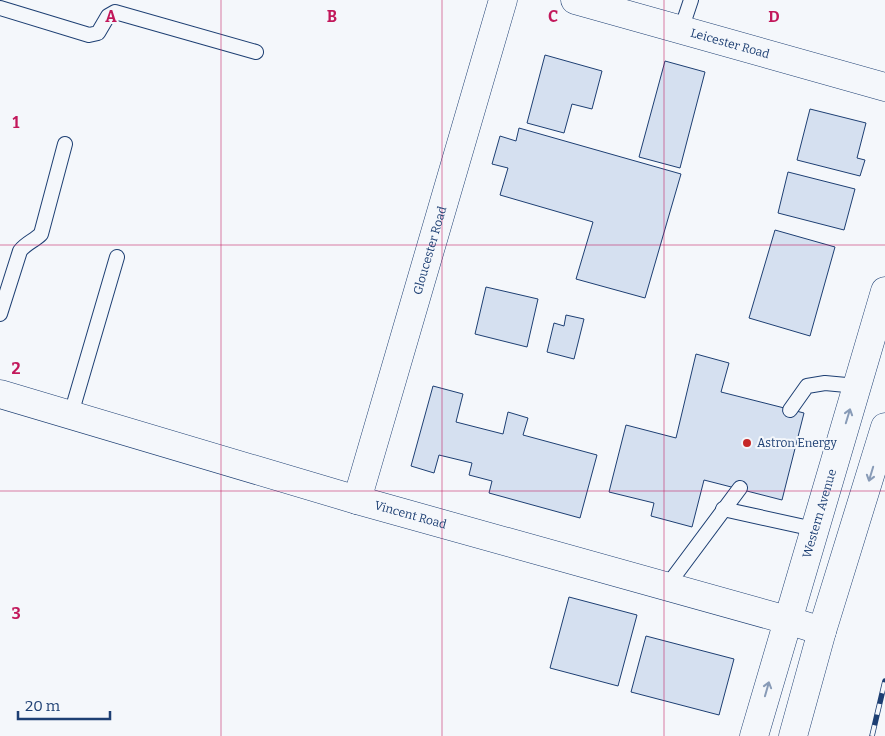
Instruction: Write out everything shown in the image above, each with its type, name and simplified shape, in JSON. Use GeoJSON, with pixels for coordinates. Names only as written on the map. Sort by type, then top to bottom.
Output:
{"type":"FeatureCollection","features":[{"type":"Feature","properties":{"kind":"street","name":"Gloucester Road"},"geometry":{"type":"LineString","coordinates":[[357,500],[503,0]]}},
{"type":"Feature","properties":{"kind":"street","name":"Leicester Road"},"geometry":{"type":"LineString","coordinates":[[574,0],[885,87]]}},
{"type":"Feature","properties":{"kind":"street","name":"Western Avenue"},"geometry":{"type":"LineString","coordinates":[[754,736],[885,291]]}},
{"type":"Feature","properties":{"kind":"street","name":"Vincent Road"},"geometry":{"type":"LineString","coordinates":[[0,394],[357,500],[822,631]]}},
{"type":"Feature","properties":{"kind":"street"},"geometry":{"type":"LineString","coordinates":[[793,736],[822,631],[885,427]]}},
{"type":"Feature","properties":{"kind":"lane"},"geometry":{"type":"LineString","coordinates":[[681,30],[691,0]]}},
{"type":"Feature","properties":{"kind":"lane"},"geometry":{"type":"LineString","coordinates":[[0,8],[89,35],[98,33],[108,16],[115,12],[256,52]]}},
{"type":"Feature","properties":{"kind":"lane"},"geometry":{"type":"LineString","coordinates":[[0,314],[20,251],[26,244],[35,240],[41,234],[65,144]]}},
{"type":"Feature","properties":{"kind":"lane"},"geometry":{"type":"LineString","coordinates":[[71,414],[117,257]]}},
{"type":"Feature","properties":{"kind":"lane"},"geometry":{"type":"LineString","coordinates":[[790,410],[807,386],[825,383],[857,386]]}},
{"type":"Feature","properties":{"kind":"lane"},"geometry":{"type":"LineString","coordinates":[[667,586],[740,488]]}},
{"type":"Feature","properties":{"kind":"lane"},"geometry":{"type":"LineString","coordinates":[[723,510],[814,529]]}},
{"type":"Feature","properties":{"kind":"building"},"geometry":{"type":"Polygon","coordinates":[[[545,55],[602,71],[592,109],[572,104],[564,133],[527,123],[545,55]]]}},
{"type":"Feature","properties":{"kind":"building"},"geometry":{"type":"Polygon","coordinates":[[[665,61],[705,72],[680,168],[639,157],[665,61]]]}},
{"type":"Feature","properties":{"kind":"building"},"geometry":{"type":"Polygon","coordinates":[[[810,109],[866,123],[857,158],[865,160],[860,176],[797,160],[810,109]]]}},
{"type":"Feature","properties":{"kind":"building"},"geometry":{"type":"Polygon","coordinates":[[[519,128],[681,174],[645,298],[576,279],[593,222],[500,195],[508,168],[492,164],[500,136],[516,141],[519,128]]]}},
{"type":"Feature","properties":{"kind":"building"},"geometry":{"type":"Polygon","coordinates":[[[788,172],[855,189],[844,230],[778,213],[788,172]]]}},
{"type":"Feature","properties":{"kind":"building"},"geometry":{"type":"Polygon","coordinates":[[[775,230],[835,247],[810,336],[749,318],[775,230]]]}},
{"type":"Feature","properties":{"kind":"building"},"geometry":{"type":"Polygon","coordinates":[[[486,287],[538,299],[527,347],[475,334],[486,287]]]}},
{"type":"Feature","properties":{"kind":"building"},"geometry":{"type":"Polygon","coordinates":[[[566,315],[584,319],[574,359],[547,352],[554,323],[564,326],[566,315]]]}},
{"type":"Feature","properties":{"kind":"building"},"geometry":{"type":"Polygon","coordinates":[[[696,354],[729,363],[721,392],[804,413],[782,500],[704,480],[692,527],[651,516],[654,503],[609,492],[626,425],[676,438],[696,354]]]}},
{"type":"Feature","properties":{"kind":"building"},"geometry":{"type":"Polygon","coordinates":[[[433,386],[463,394],[456,422],[503,434],[508,412],[528,418],[523,435],[597,455],[580,518],[489,493],[492,481],[469,475],[472,463],[439,455],[434,473],[411,466],[433,386]]]}},
{"type":"Feature","properties":{"kind":"building"},"geometry":{"type":"Polygon","coordinates":[[[569,597],[637,615],[618,686],[550,668],[569,597]]]}},
{"type":"Feature","properties":{"kind":"building"},"geometry":{"type":"Polygon","coordinates":[[[646,636],[734,659],[719,715],[631,692],[646,636]]]}},
{"type":"Feature","properties":{"kind":"railway"},"geometry":{"type":"LineString","coordinates":[[872,736],[885,681]]}},
{"type":"Feature","properties":{"kind":"place","name":"Astron Energy"},"geometry":{"type":"Point","coordinates":[747,443]}}]}
